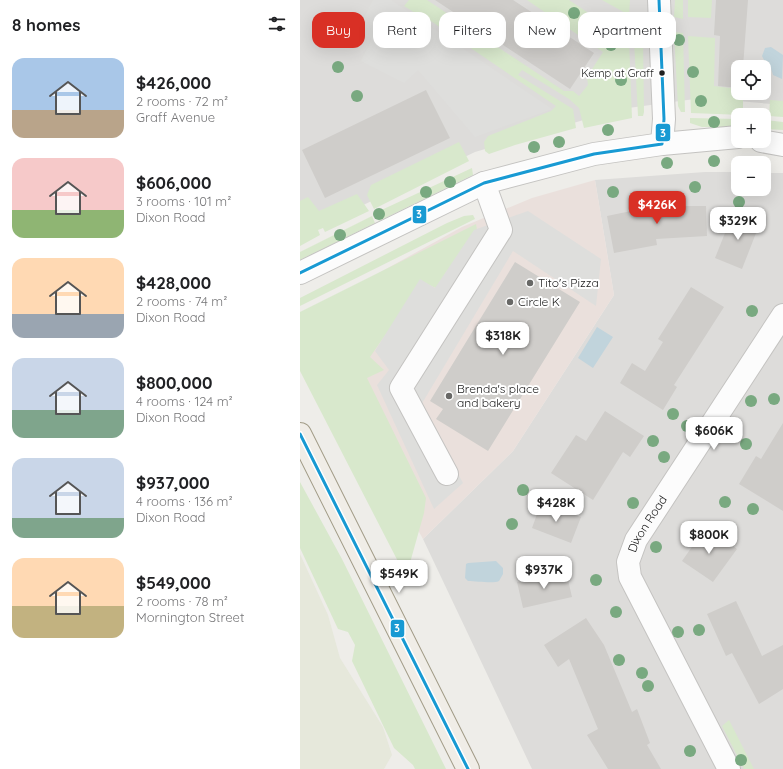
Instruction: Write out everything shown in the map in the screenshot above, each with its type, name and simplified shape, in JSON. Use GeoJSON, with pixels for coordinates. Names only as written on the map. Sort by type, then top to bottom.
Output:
{"type":"FeatureCollection","features":[{"type":"Feature","properties":{"kind":"main road"},"geometry":{"type":"LineString","coordinates":[[300,434],[468,769]]}},
{"type":"Feature","properties":{"kind":"street"},"geometry":{"type":"LineString","coordinates":[[659,0],[664,119],[662,144]]}},
{"type":"Feature","properties":{"kind":"street"},"geometry":{"type":"LineString","coordinates":[[300,273],[484,183],[594,154],[662,144],[731,138]]}},
{"type":"Feature","properties":{"kind":"street"},"geometry":{"type":"LineString","coordinates":[[771,143],[783,145]]}},
{"type":"Feature","properties":{"kind":"street"},"geometry":{"type":"LineString","coordinates":[[447,474],[401,388],[501,230],[484,183]]}},
{"type":"Feature","properties":{"kind":"street","name":"Dixon Road"},"geometry":{"type":"LineString","coordinates":[[729,769],[630,577],[628,562],[633,545],[783,315]]}},
{"type":"Feature","properties":{"kind":"shaded area"},"geometry":{"type":"Polygon","coordinates":[[[300,0],[783,0],[783,105],[702,98],[621,109],[475,152],[300,235],[300,0]]]}},
{"type":"Feature","properties":{"kind":"shaded area"},"geometry":{"type":"Polygon","coordinates":[[[373,0],[391,0],[409,12],[373,12],[373,48],[431,48],[431,27],[439,32],[439,48],[462,48],[552,109],[475,137],[418,70],[404,83],[361,61],[372,39],[365,36],[365,16],[373,0]]]}},
{"type":"Feature","properties":{"kind":"shaded area"},"geometry":{"type":"Polygon","coordinates":[[[771,47],[783,55],[782,79],[773,75],[771,60],[764,60],[762,56],[765,48],[771,47]]]}},
{"type":"Feature","properties":{"kind":"shaded area"},"geometry":{"type":"Polygon","coordinates":[[[705,172],[731,172],[731,196],[771,196],[771,173],[783,173],[783,769],[532,769],[423,539],[513,451],[614,295],[595,180],[705,172]]]}},
{"type":"Feature","properties":{"kind":"shaded area"},"geometry":{"type":"Polygon","coordinates":[[[595,180],[614,295],[513,451],[423,539],[301,316],[462,227],[532,198],[595,180]]]}},
{"type":"Feature","properties":{"kind":"shaded area"},"geometry":{"type":"Polygon","coordinates":[[[528,211],[601,259],[596,306],[513,251],[421,405],[463,483],[434,509],[377,385],[389,370],[375,351],[420,279],[435,288],[474,230],[528,211]]]}},
{"type":"Feature","properties":{"kind":"shaded area"},"geometry":{"type":"Polygon","coordinates":[[[597,327],[613,337],[593,368],[578,358],[597,327]]]}},
{"type":"Feature","properties":{"kind":"shaded area"},"geometry":{"type":"Polygon","coordinates":[[[300,554],[328,615],[340,658],[383,727],[392,755],[384,769],[300,769],[300,554]]]}},
{"type":"Feature","properties":{"kind":"shaded area"},"geometry":{"type":"Polygon","coordinates":[[[496,561],[503,568],[503,574],[499,581],[468,581],[465,578],[466,564],[496,561]]]}},
{"type":"Feature","properties":{"kind":"green space"},"geometry":{"type":"Polygon","coordinates":[[[409,0],[427,0],[445,12],[439,12],[439,27],[431,21],[431,12],[414,12],[404,6],[409,0]]]}},
{"type":"Feature","properties":{"kind":"green space"},"geometry":{"type":"Polygon","coordinates":[[[527,0],[569,0],[587,12],[578,12],[578,35],[570,29],[570,12],[545,12],[527,0]]]}},
{"type":"Feature","properties":{"kind":"green space"},"geometry":{"type":"Polygon","coordinates":[[[602,0],[630,0],[629,12],[624,12],[602,0]]]}},
{"type":"Feature","properties":{"kind":"green space"},"geometry":{"type":"Polygon","coordinates":[[[675,0],[683,0],[683,19],[676,17],[676,12],[674,12],[675,0]]]}},
{"type":"Feature","properties":{"kind":"green space"},"geometry":{"type":"Polygon","coordinates":[[[688,0],[712,0],[711,18],[688,17],[688,0]]]}},
{"type":"Feature","properties":{"kind":"green space"},"geometry":{"type":"Polygon","coordinates":[[[676,32],[683,33],[685,112],[681,112],[678,106],[675,48],[676,32]]]}},
{"type":"Feature","properties":{"kind":"green space"},"geometry":{"type":"Polygon","coordinates":[[[688,36],[715,38],[714,86],[731,88],[731,100],[743,100],[743,108],[731,108],[731,115],[691,113],[688,36]]]}},
{"type":"Feature","properties":{"kind":"green space"},"geometry":{"type":"Polygon","coordinates":[[[471,48],[499,48],[564,91],[573,91],[579,96],[588,85],[587,77],[603,52],[597,48],[629,48],[632,118],[584,128],[579,108],[569,99],[522,70],[518,75],[573,109],[576,128],[489,154],[485,151],[484,142],[488,136],[551,111],[556,106],[471,48]]]}},
{"type":"Feature","properties":{"kind":"green space"},"geometry":{"type":"Polygon","coordinates":[[[634,48],[643,48],[644,112],[643,116],[638,116],[634,48]]]}},
{"type":"Feature","properties":{"kind":"green space"},"geometry":{"type":"Polygon","coordinates":[[[770,100],[783,101],[783,117],[771,116],[771,108],[770,108],[770,100]]]}},
{"type":"Feature","properties":{"kind":"green space"},"geometry":{"type":"Polygon","coordinates":[[[690,118],[731,119],[731,127],[702,127],[690,123],[690,118]]]}},
{"type":"Feature","properties":{"kind":"green space"},"geometry":{"type":"Polygon","coordinates":[[[771,121],[783,122],[783,130],[771,129],[771,121]]]}},
{"type":"Feature","properties":{"kind":"green space"},"geometry":{"type":"Polygon","coordinates":[[[459,142],[469,161],[374,209],[367,195],[371,185],[459,142]]]}},
{"type":"Feature","properties":{"kind":"green space"},"geometry":{"type":"Polygon","coordinates":[[[472,168],[473,175],[379,221],[375,213],[472,168]]]}},
{"type":"Feature","properties":{"kind":"green space"},"geometry":{"type":"Polygon","coordinates":[[[357,194],[369,211],[325,232],[323,228],[318,230],[320,235],[300,246],[300,201],[308,197],[319,211],[357,194]]]}},
{"type":"Feature","properties":{"kind":"green space"},"geometry":{"type":"Polygon","coordinates":[[[473,215],[475,219],[300,306],[300,298],[447,223],[464,216],[473,215]]]}},
{"type":"Feature","properties":{"kind":"green space"},"geometry":{"type":"Polygon","coordinates":[[[372,216],[375,223],[300,260],[300,252],[372,216]]]}},
{"type":"Feature","properties":{"kind":"green space"},"geometry":{"type":"Polygon","coordinates":[[[476,224],[477,230],[436,288],[422,282],[370,357],[384,370],[367,378],[426,498],[424,513],[406,577],[300,371],[300,312],[476,224]]]}},
{"type":"Feature","properties":{"kind":"green space"},"geometry":{"type":"Polygon","coordinates":[[[300,482],[342,559],[446,769],[415,769],[413,765],[394,748],[352,661],[355,645],[348,632],[338,629],[300,548],[300,482]]]}},
{"type":"Feature","properties":{"kind":"green space"},"geometry":{"type":"Polygon","coordinates":[[[729,720],[754,769],[744,769],[722,726],[729,720]]]}},
{"type":"Feature","properties":{"kind":"building"},"geometry":{"type":"Polygon","coordinates":[[[435,0],[513,0],[531,12],[514,12],[514,48],[570,48],[570,37],[578,43],[578,48],[586,48],[594,53],[570,89],[506,47],[506,12],[453,12],[435,0]]]}},
{"type":"Feature","properties":{"kind":"building"},"geometry":{"type":"Polygon","coordinates":[[[716,0],[748,0],[744,60],[731,60],[731,87],[718,86],[720,36],[714,35],[716,0]]]}},
{"type":"Feature","properties":{"kind":"building"},"geometry":{"type":"Polygon","coordinates":[[[426,90],[450,138],[325,198],[302,150],[426,90]]]}},
{"type":"Feature","properties":{"kind":"building"},"geometry":{"type":"Polygon","coordinates":[[[659,199],[683,199],[684,206],[706,206],[707,236],[656,239],[657,245],[614,253],[607,216],[660,205],[659,199]]]}},
{"type":"Feature","properties":{"kind":"building"},"geometry":{"type":"Polygon","coordinates":[[[733,213],[760,223],[742,269],[715,258],[733,213]]]}},
{"type":"Feature","properties":{"kind":"building"},"geometry":{"type":"Polygon","coordinates":[[[515,262],[580,302],[488,451],[436,419],[443,409],[430,401],[515,262]]]}},
{"type":"Feature","properties":{"kind":"building"},"geometry":{"type":"Polygon","coordinates":[[[691,287],[724,307],[674,385],[677,387],[663,410],[620,383],[632,363],[645,371],[663,342],[658,339],[691,287]]]}},
{"type":"Feature","properties":{"kind":"building"},"geometry":{"type":"Polygon","coordinates":[[[605,411],[644,436],[630,457],[623,452],[593,500],[551,473],[576,435],[586,441],[605,411]]]}},
{"type":"Feature","properties":{"kind":"building"},"geometry":{"type":"Polygon","coordinates":[[[783,423],[783,511],[739,484],[756,456],[761,459],[783,423]]]}},
{"type":"Feature","properties":{"kind":"building"},"geometry":{"type":"Polygon","coordinates":[[[541,503],[581,517],[571,543],[532,528],[541,503]]]}},
{"type":"Feature","properties":{"kind":"building"},"geometry":{"type":"Polygon","coordinates":[[[706,527],[737,549],[713,582],[682,561],[706,527]]]}},
{"type":"Feature","properties":{"kind":"building"},"geometry":{"type":"Polygon","coordinates":[[[566,571],[572,597],[523,608],[517,582],[566,571]]]}},
{"type":"Feature","properties":{"kind":"building"},"geometry":{"type":"Polygon","coordinates":[[[736,601],[762,656],[783,645],[783,689],[759,704],[732,653],[726,656],[707,614],[736,601]]]}},
{"type":"Feature","properties":{"kind":"building"},"geometry":{"type":"Polygon","coordinates":[[[586,618],[604,645],[632,712],[637,709],[650,743],[647,745],[661,769],[608,769],[587,735],[598,729],[569,659],[558,667],[544,645],[586,618]]]}},
{"type":"Feature","properties":{"kind":"transit line","name":"3"},"geometry":{"type":"LineString","coordinates":[[300,273],[484,183],[594,154],[662,144],[664,119],[659,0]]}},
{"type":"Feature","properties":{"kind":"transit line","name":"3"},"geometry":{"type":"LineString","coordinates":[[300,434],[468,769]]}},
{"type":"Feature","properties":{"kind":"place","name":"Kemp at Graff"},"geometry":{"type":"Point","coordinates":[662,73]}},
{"type":"Feature","properties":{"kind":"place","name":"Tito's Pizza"},"geometry":{"type":"Point","coordinates":[530,283]}},
{"type":"Feature","properties":{"kind":"place","name":"Circle K"},"geometry":{"type":"Point","coordinates":[510,302]}},
{"type":"Feature","properties":{"kind":"place","name":"Brenda's place and bakery"},"geometry":{"type":"Point","coordinates":[449,396]}}]}
